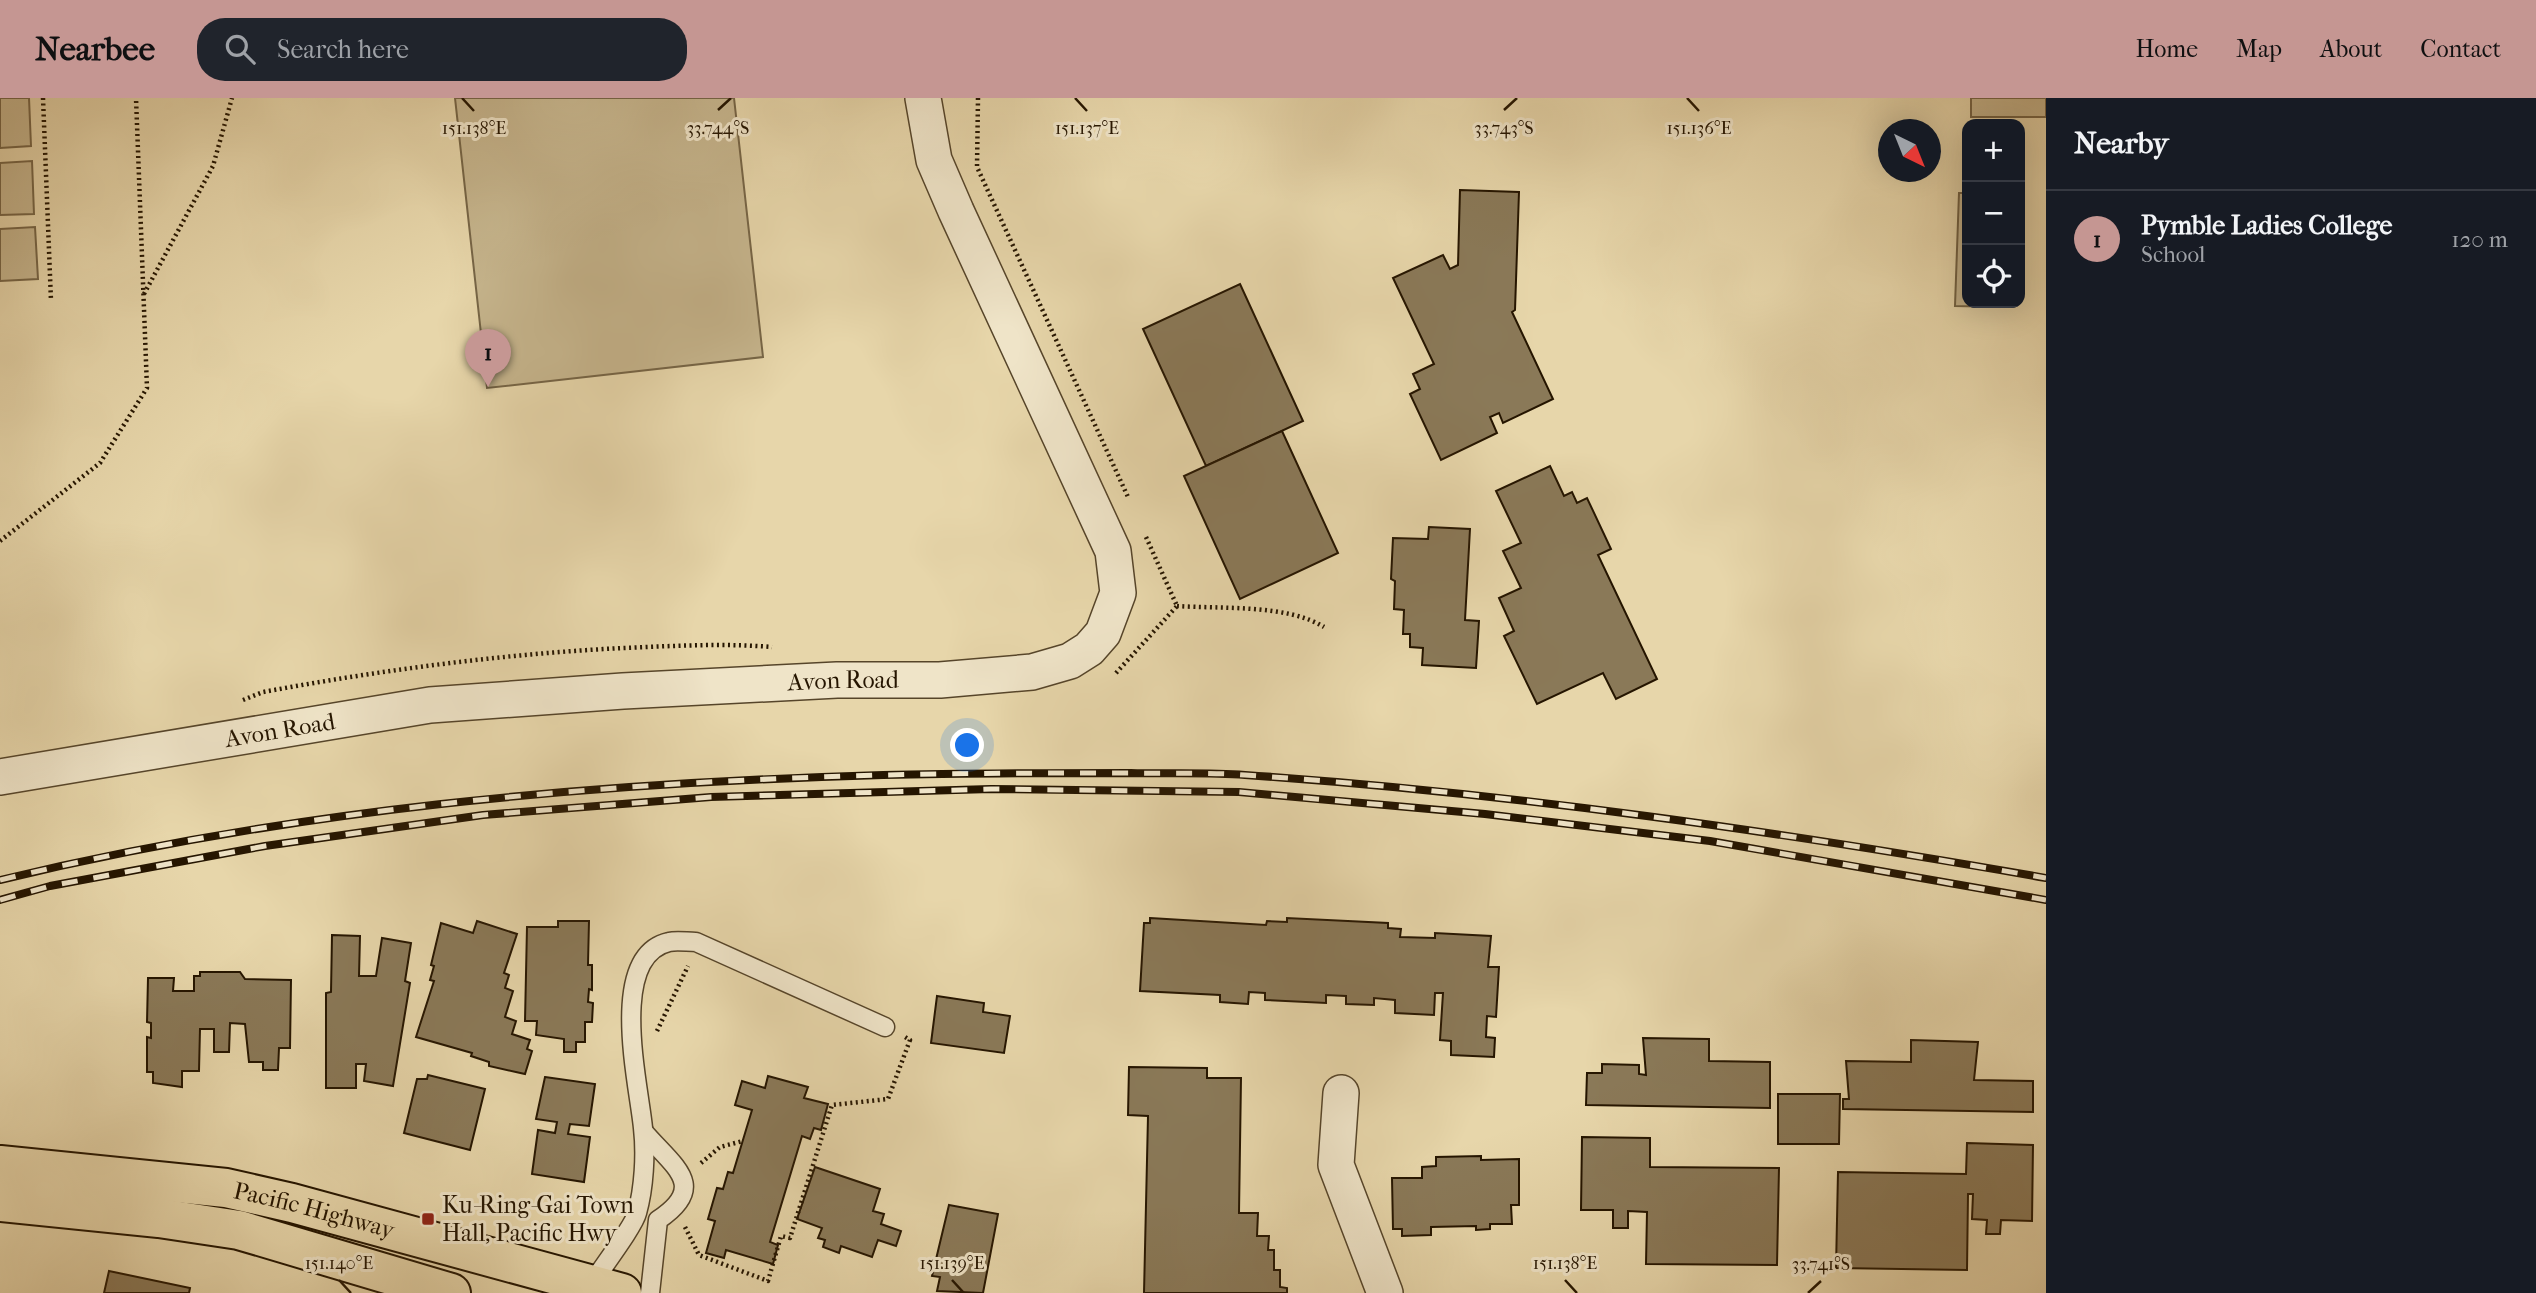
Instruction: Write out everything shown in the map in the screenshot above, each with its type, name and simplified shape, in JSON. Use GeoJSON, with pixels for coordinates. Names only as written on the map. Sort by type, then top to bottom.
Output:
{"type":"FeatureCollection","features":[{"type":"Feature","properties":{"kind":"highway","name":"Pacific Highway"},"geometry":{"type":"LineString","coordinates":[[0,1165],[226,1188],[292,1203],[607,1289]]}},
{"type":"Feature","properties":{"kind":"highway","name":"Pacific Highway"},"geometry":{"type":"LineString","coordinates":[[0,1202],[183,1221],[239,1230],[451,1293]]}},
{"type":"Feature","properties":{"kind":"street","name":"Avon Road"},"geometry":{"type":"LineString","coordinates":[[0,777],[430,705],[837,680],[940,680],[1032,672],[1070,661],[1089,649],[1108,622],[1118,593],[1113,551],[973,252],[934,160],[923,98]]}},
{"type":"Feature","properties":{"kind":"street"},"geometry":{"type":"LineString","coordinates":[[1341,1093],[1336,1165],[1385,1293]]}},
{"type":"Feature","properties":{"kind":"lane"},"geometry":{"type":"LineString","coordinates":[[607,1289],[637,1216],[644,1132],[629,1007],[635,981],[647,956],[657,947],[670,942],[696,942],[885,1027]]}},
{"type":"Feature","properties":{"kind":"lane"},"geometry":{"type":"LineString","coordinates":[[644,1132],[684,1181],[684,1194],[679,1206],[657,1227],[650,1293]]}},
{"type":"Feature","properties":{"kind":"lane"},"geometry":{"type":"LineString","coordinates":[[637,1216],[657,1227]]}},
{"type":"Feature","properties":{"kind":"path"},"geometry":{"type":"LineString","coordinates":[[43,98],[51,301]]}},
{"type":"Feature","properties":{"kind":"path"},"geometry":{"type":"LineString","coordinates":[[0,541],[100,463],[147,388],[136,98]]}},
{"type":"Feature","properties":{"kind":"path"},"geometry":{"type":"LineString","coordinates":[[144,294],[213,166],[232,98]]}},
{"type":"Feature","properties":{"kind":"path"},"geometry":{"type":"LineString","coordinates":[[978,98],[977,167],[1133,508]]}},
{"type":"Feature","properties":{"kind":"path"},"geometry":{"type":"LineString","coordinates":[[1144,532],[1177,606],[1308,617],[1324,627]]}},
{"type":"Feature","properties":{"kind":"path"},"geometry":{"type":"LineString","coordinates":[[656,1033],[691,960],[694,963]]}},
{"type":"Feature","properties":{"kind":"path"},"geometry":{"type":"LineString","coordinates":[[684,1224],[699,1255],[768,1281],[781,1236],[790,1238],[832,1105],[888,1099],[910,1040],[885,1027]]}},
{"type":"Feature","properties":{"kind":"path"},"geometry":{"type":"LineString","coordinates":[[698,1166],[720,1147],[743,1141]]}},
{"type":"Feature","properties":{"kind":"path"},"geometry":{"type":"LineString","coordinates":[[684,1224],[689,1216]]}},
{"type":"Feature","properties":{"kind":"path"},"geometry":{"type":"LineString","coordinates":[[657,1227],[684,1224]]}},
{"type":"Feature","properties":{"kind":"shaded area"},"geometry":{"type":"Polygon","coordinates":[[[0,98],[29,98],[31,146],[0,148],[0,98]]]}},
{"type":"Feature","properties":{"kind":"shaded area"},"geometry":{"type":"Polygon","coordinates":[[[455,98],[734,98],[763,357],[487,388],[455,98]]]}},
{"type":"Feature","properties":{"kind":"shaded area"},"geometry":{"type":"Polygon","coordinates":[[[1971,98],[2046,98],[2046,117],[1971,117],[1971,98]]]}},
{"type":"Feature","properties":{"kind":"shaded area"},"geometry":{"type":"Polygon","coordinates":[[[32,161],[34,214],[0,215],[0,163],[32,161]]]}},
{"type":"Feature","properties":{"kind":"shaded area"},"geometry":{"type":"Polygon","coordinates":[[[1959,193],[1962,193],[1962,306],[1955,306],[1959,193]]]}},
{"type":"Feature","properties":{"kind":"shaded area"},"geometry":{"type":"Polygon","coordinates":[[[35,227],[38,279],[0,281],[0,229],[35,227]]]}},
{"type":"Feature","properties":{"kind":"building"},"geometry":{"type":"Polygon","coordinates":[[[1460,190],[1519,192],[1515,310],[1512,312],[1553,399],[1503,423],[1499,413],[1490,417],[1497,433],[1441,460],[1410,394],[1420,389],[1413,374],[1434,364],[1393,278],[1443,255],[1450,269],[1458,265],[1460,190]]]}},
{"type":"Feature","properties":{"kind":"building"},"geometry":{"type":"Polygon","coordinates":[[[1240,284],[1303,421],[1206,466],[1143,329],[1240,284]]]}},
{"type":"Feature","properties":{"kind":"building"},"geometry":{"type":"Polygon","coordinates":[[[1282,431],[1338,553],[1240,599],[1184,476],[1282,431]]]}},
{"type":"Feature","properties":{"kind":"building"},"geometry":{"type":"Polygon","coordinates":[[[1550,466],[1564,496],[1572,492],[1577,503],[1587,498],[1611,549],[1598,555],[1657,679],[1616,699],[1603,673],[1537,704],[1504,636],[1514,631],[1499,598],[1521,588],[1503,551],[1521,543],[1496,491],[1550,466]]]}},
{"type":"Feature","properties":{"kind":"building"},"geometry":{"type":"Polygon","coordinates":[[[1429,527],[1470,529],[1465,620],[1479,621],[1476,668],[1422,665],[1423,648],[1410,647],[1410,634],[1403,634],[1404,610],[1394,609],[1395,581],[1391,579],[1393,538],[1428,539],[1429,527]]]}},
{"type":"Feature","properties":{"kind":"building"},"geometry":{"type":"Polygon","coordinates":[[[1150,918],[1266,925],[1267,921],[1287,922],[1287,918],[1388,923],[1388,928],[1401,929],[1400,937],[1435,938],[1435,933],[1491,936],[1488,967],[1499,967],[1496,1017],[1487,1016],[1486,1037],[1495,1038],[1494,1057],[1451,1055],[1451,1041],[1440,1040],[1443,993],[1435,993],[1434,1015],[1395,1013],[1395,1000],[1374,998],[1374,1005],[1346,1004],[1346,996],[1326,995],[1326,1003],[1265,1000],[1265,993],[1249,992],[1248,1004],[1220,1002],[1220,995],[1140,991],[1144,923],[1150,923],[1150,918]]]}},
{"type":"Feature","properties":{"kind":"building"},"geometry":{"type":"Polygon","coordinates":[[[477,921],[517,934],[504,973],[509,975],[505,988],[513,991],[505,1017],[516,1021],[512,1034],[530,1040],[527,1049],[532,1051],[525,1074],[489,1066],[489,1062],[471,1056],[472,1053],[416,1037],[434,981],[430,980],[434,966],[431,965],[441,923],[473,933],[477,921]]]}},
{"type":"Feature","properties":{"kind":"building"},"geometry":{"type":"Polygon","coordinates":[[[558,921],[589,921],[588,965],[592,965],[592,990],[589,989],[588,1002],[593,1003],[592,1022],[585,1022],[585,1042],[576,1042],[576,1052],[564,1052],[564,1039],[536,1035],[537,1021],[525,1021],[527,927],[558,927],[558,921]]]}},
{"type":"Feature","properties":{"kind":"building"},"geometry":{"type":"Polygon","coordinates":[[[332,935],[360,936],[359,976],[376,976],[382,938],[411,943],[405,981],[410,983],[393,1086],[364,1081],[366,1064],[356,1064],[356,1088],[326,1088],[326,993],[331,992],[332,935]]]}},
{"type":"Feature","properties":{"kind":"building"},"geometry":{"type":"Polygon","coordinates":[[[200,972],[240,972],[245,979],[291,980],[290,1048],[279,1048],[278,1070],[263,1070],[263,1062],[249,1062],[245,1024],[230,1023],[229,1052],[214,1052],[214,1029],[200,1029],[199,1071],[182,1071],[182,1087],[153,1083],[153,1072],[147,1072],[147,1037],[151,1038],[151,1023],[147,1022],[148,978],[174,978],[173,991],[194,991],[194,976],[200,976],[200,972]]]}},
{"type":"Feature","properties":{"kind":"building"},"geometry":{"type":"Polygon","coordinates":[[[937,996],[984,1003],[983,1012],[1010,1016],[1004,1053],[931,1043],[937,996]]]}},
{"type":"Feature","properties":{"kind":"building"},"geometry":{"type":"Polygon","coordinates":[[[1643,1038],[1709,1039],[1709,1061],[1770,1062],[1770,1108],[1586,1105],[1587,1073],[1602,1073],[1602,1064],[1639,1065],[1639,1074],[1646,1075],[1643,1038]]]}},
{"type":"Feature","properties":{"kind":"building"},"geometry":{"type":"Polygon","coordinates":[[[1911,1040],[1978,1042],[1974,1080],[2033,1081],[2033,1112],[1843,1109],[1843,1099],[1849,1099],[1846,1061],[1911,1062],[1911,1040]]]}},
{"type":"Feature","properties":{"kind":"building"},"geometry":{"type":"Polygon","coordinates":[[[1129,1067],[1207,1068],[1207,1078],[1241,1078],[1239,1213],[1258,1213],[1257,1236],[1269,1236],[1268,1250],[1274,1250],[1274,1270],[1280,1270],[1280,1287],[1287,1288],[1287,1293],[1144,1293],[1148,1116],[1128,1115],[1129,1067]]]}},
{"type":"Feature","properties":{"kind":"building"},"geometry":{"type":"Polygon","coordinates":[[[428,1075],[485,1089],[470,1150],[404,1133],[417,1079],[427,1079],[428,1075]]]}},
{"type":"Feature","properties":{"kind":"building"},"geometry":{"type":"Polygon","coordinates":[[[768,1076],[808,1087],[804,1098],[828,1104],[821,1130],[814,1128],[810,1139],[802,1136],[770,1242],[778,1245],[773,1264],[726,1250],[724,1258],[706,1253],[715,1221],[708,1219],[717,1188],[723,1189],[728,1172],[733,1173],[752,1110],[735,1105],[742,1081],[765,1088],[768,1076]]]}},
{"type":"Feature","properties":{"kind":"building"},"geometry":{"type":"Polygon","coordinates":[[[545,1077],[595,1084],[589,1126],[570,1124],[568,1134],[590,1137],[584,1182],[532,1174],[538,1130],[555,1133],[557,1122],[536,1119],[545,1077]]]}},
{"type":"Feature","properties":{"kind":"building"},"geometry":{"type":"Polygon","coordinates":[[[1778,1094],[1840,1094],[1839,1144],[1778,1144],[1778,1094]]]}},
{"type":"Feature","properties":{"kind":"building"},"geometry":{"type":"Polygon","coordinates":[[[1582,1137],[1650,1138],[1650,1167],[1779,1168],[1777,1265],[1646,1264],[1647,1212],[1628,1211],[1628,1228],[1613,1228],[1613,1210],[1581,1210],[1582,1137]]]}},
{"type":"Feature","properties":{"kind":"building"},"geometry":{"type":"Polygon","coordinates":[[[1967,1143],[2033,1145],[2032,1221],[2001,1220],[2000,1234],[1986,1234],[1987,1220],[1972,1219],[1973,1194],[1968,1194],[1967,1270],[1836,1268],[1838,1172],[1966,1174],[1967,1143]]]}},
{"type":"Feature","properties":{"kind":"building"},"geometry":{"type":"Polygon","coordinates":[[[1481,1156],[1481,1160],[1519,1159],[1519,1205],[1511,1205],[1512,1224],[1490,1224],[1490,1229],[1476,1230],[1476,1226],[1431,1227],[1431,1235],[1402,1236],[1402,1229],[1393,1229],[1392,1178],[1422,1178],[1422,1167],[1436,1166],[1436,1157],[1481,1156]]]}},
{"type":"Feature","properties":{"kind":"building"},"geometry":{"type":"Polygon","coordinates":[[[815,1167],[880,1189],[873,1211],[884,1214],[881,1224],[901,1231],[896,1246],[878,1240],[872,1257],[841,1246],[839,1253],[823,1247],[825,1240],[818,1238],[822,1228],[797,1219],[815,1167]]]}},
{"type":"Feature","properties":{"kind":"building"},"geometry":{"type":"Polygon","coordinates":[[[949,1205],[998,1214],[983,1293],[937,1291],[940,1277],[932,1276],[949,1205]]]}},
{"type":"Feature","properties":{"kind":"building"},"geometry":{"type":"Polygon","coordinates":[[[109,1271],[190,1288],[189,1293],[104,1293],[109,1271]]]}},
{"type":"Feature","properties":{"kind":"railway"},"geometry":{"type":"LineString","coordinates":[[0,880],[219,835],[439,804],[550,793],[772,779],[914,774],[1069,773],[1231,774],[1446,792],[1747,830],[2046,878]]}},
{"type":"Feature","properties":{"kind":"railway"},"geometry":{"type":"LineString","coordinates":[[0,900],[50,886],[265,846],[483,815],[711,797],[991,789],[1239,792],[1485,814],[1710,841],[2046,900]]}},
{"type":"Feature","properties":{"kind":"place","name":"Pymble Ladies College"},"geometry":{"type":"Point","coordinates":[488,387]}},
{"type":"Feature","properties":{"kind":"place","name":"Ku-Ring-Gai Town Hall, Pacific Hwy"},"geometry":{"type":"Point","coordinates":[428,1219]}}]}
